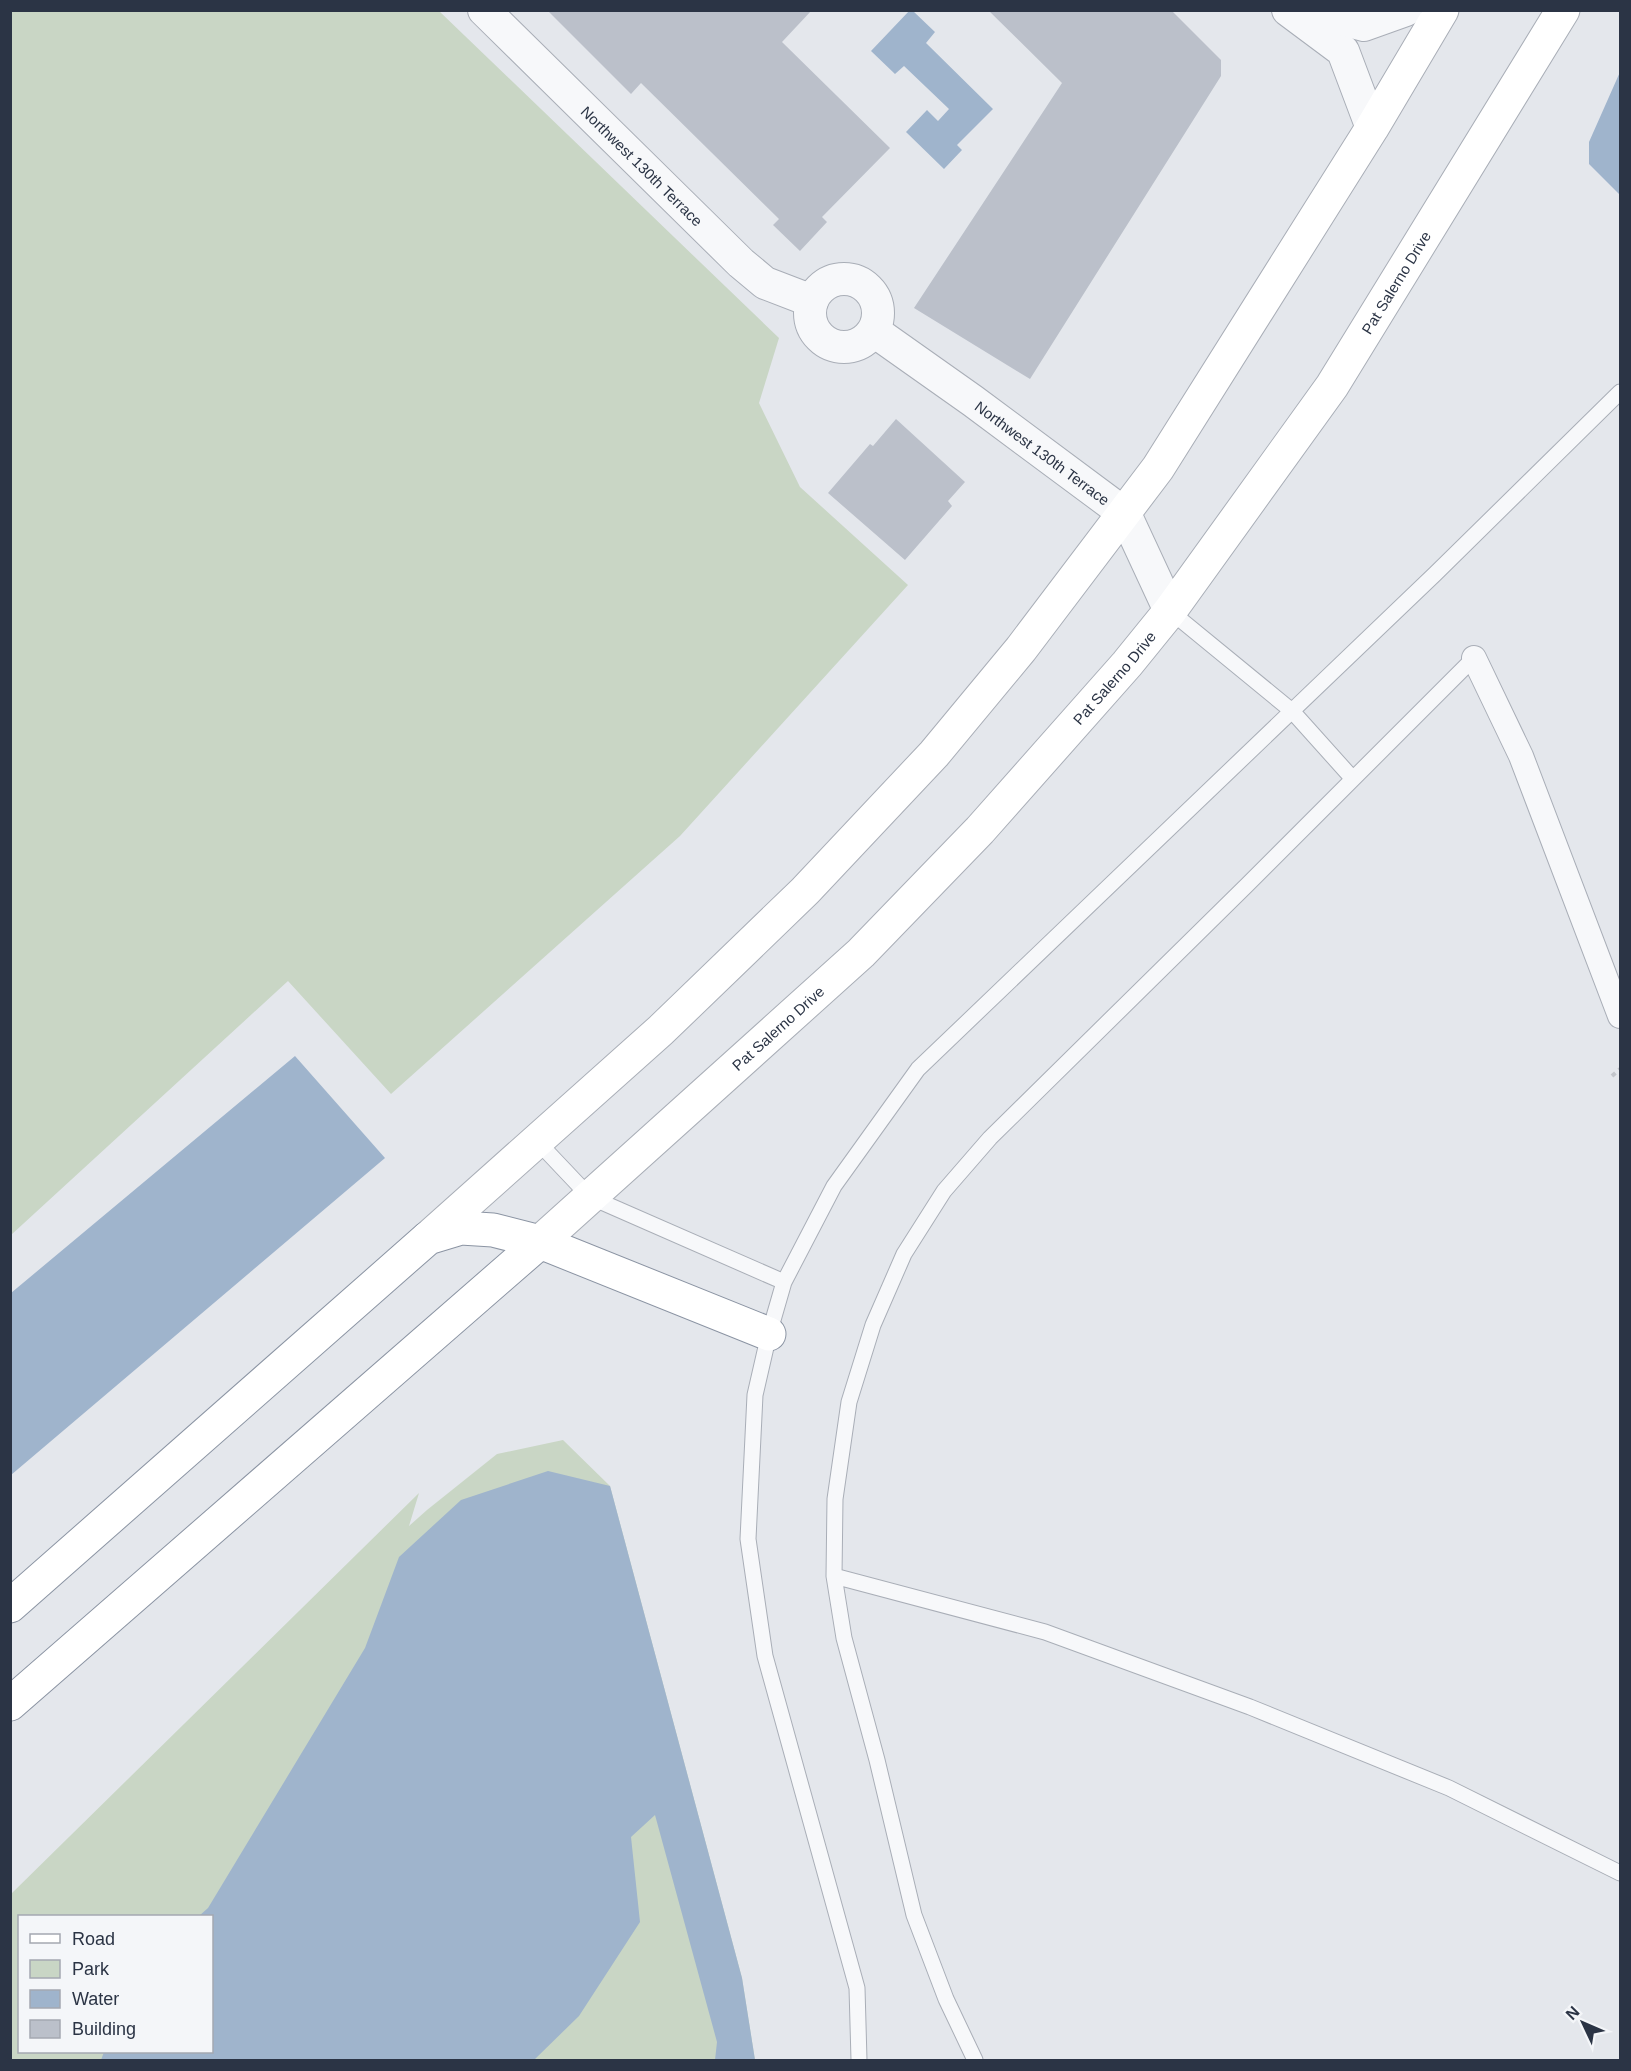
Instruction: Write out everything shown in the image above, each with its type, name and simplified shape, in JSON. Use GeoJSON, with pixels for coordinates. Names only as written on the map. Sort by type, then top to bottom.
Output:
{"type":"FeatureCollection","features":[{"type":"Feature","properties":{"kind":"main road"},"geometry":{"type":"LineString","coordinates":[[10,1606],[662,1030],[851,844],[934,754],[1014,658],[1158,468],[1372,128],[1442,10]]}},
{"type":"Feature","properties":{"kind":"main road","name":"Pat Salerno Drive"},"geometry":{"type":"LineString","coordinates":[[10,1704],[540,1242],[861,953],[980,830],[1127,664],[1170,611],[1332,386],[1563,10]]}},
{"type":"Feature","properties":{"kind":"main road"},"geometry":{"type":"LineString","coordinates":[[428,1238],[461,1228],[493,1230],[540,1242],[769,1334]]}},
{"type":"Feature","properties":{"kind":"street","name":"Northwest 130th Terrace"},"geometry":{"type":"LineString","coordinates":[[484,10],[741,263],[765,283],[812,301]]}},
{"type":"Feature","properties":{"kind":"street"},"geometry":{"type":"LineString","coordinates":[[1288,10],[1342,51],[1372,128]]}},
{"type":"Feature","properties":{"kind":"street"},"geometry":{"type":"LineString","coordinates":[[1327,10],[1334,17],[1364,25],[1406,10]]}},
{"type":"Feature","properties":{"kind":"street"},"geometry":{"type":"LineString","coordinates":[[848,278],[859,282],[869,288],[876,297],[879,309],[874,331],[857,345],[846,348],[834,346],[824,341],[816,333],[811,323],[809,312],[812,301],[826,283],[848,278]]}},
{"type":"Feature","properties":{"kind":"street","name":"Northwest 130th Terrace"},"geometry":{"type":"LineString","coordinates":[[874,331],[1125,514],[1170,611]]}},
{"type":"Feature","properties":{"kind":"street"},"geometry":{"type":"LineString","coordinates":[[1474,658],[1521,756],[1620,1016]]}},
{"type":"Feature","properties":{"kind":"lane"},"geometry":{"type":"LineString","coordinates":[[859,2061],[858,1988],[765,1656],[748,1539],[755,1395],[784,1282],[834,1186],[918,1069],[1292,711],[1620,392]]}},
{"type":"Feature","properties":{"kind":"lane"},"geometry":{"type":"LineString","coordinates":[[1170,611],[1292,711],[1353,779]]}},
{"type":"Feature","properties":{"kind":"lane"},"geometry":{"type":"LineString","coordinates":[[975,2061],[946,1999],[914,1915],[877,1761],[844,1638],[834,1576],[835,1499],[849,1402],[873,1325],[904,1254],[939,1200],[990,1138],[1474,658]]}},
{"type":"Feature","properties":{"kind":"lane"},"geometry":{"type":"LineString","coordinates":[[537,1141],[590,1197],[784,1282]]}},
{"type":"Feature","properties":{"kind":"lane"},"geometry":{"type":"LineString","coordinates":[[834,1576],[1045,1632],[1250,1707],[1449,1788],[1543,1833],[1620,1874]]}},
{"type":"Feature","properties":{"kind":"path"},"geometry":{"type":"LineString","coordinates":[[1612,1076],[1620,1069]]}},
{"type":"Feature","properties":{"kind":"green space"},"geometry":{"type":"Polygon","coordinates":[[[11,10],[439,11],[779,338],[759,403],[800,487],[908,585],[680,836],[391,1094],[288,981],[11,1235],[11,10]]]}},
{"type":"Feature","properties":{"kind":"green space"},"geometry":{"type":"Polygon","coordinates":[[[563,1440],[610,1486],[742,1978],[755,2060],[11,2060],[11,1894],[419,1493],[409,1526],[497,1454],[563,1440]]]}},
{"type":"Feature","properties":{"kind":"water"},"geometry":{"type":"Polygon","coordinates":[[[910,10],[935,32],[926,43],[993,109],[957,145],[962,150],[944,169],[906,132],[927,110],[938,121],[949,109],[904,66],[895,74],[871,51],[910,10]]]}},
{"type":"Feature","properties":{"kind":"water"},"geometry":{"type":"Polygon","coordinates":[[[1620,72],[1620,195],[1589,164],[1589,142],[1620,72]]]}},
{"type":"Feature","properties":{"kind":"water"},"geometry":{"type":"Polygon","coordinates":[[[295,1056],[385,1158],[11,1475],[11,1293],[295,1056]]]}},
{"type":"Feature","properties":{"kind":"water"},"geometry":{"type":"Polygon","coordinates":[[[548,1471],[610,1486],[742,1978],[755,2060],[715,2060],[717,2042],[655,1815],[631,1837],[640,1922],[579,2016],[534,2060],[101,2060],[104,2053],[213,2053],[213,1915],[200,1915],[208,1908],[365,1648],[399,1557],[461,1500],[548,1471]]]}},
{"type":"Feature","properties":{"kind":"building"},"geometry":{"type":"Polygon","coordinates":[[[547,10],[812,10],[782,42],[890,148],[822,217],[827,222],[800,251],[773,225],[779,219],[641,83],[631,94],[547,10]]]}},
{"type":"Feature","properties":{"kind":"building"},"geometry":{"type":"Polygon","coordinates":[[[988,10],[1171,10],[1221,60],[1221,76],[1030,379],[914,308],[1062,83],[988,10]]]}},
{"type":"Feature","properties":{"kind":"building"},"geometry":{"type":"Polygon","coordinates":[[[896,419],[965,482],[948,501],[952,506],[905,560],[828,493],[870,444],[873,446],[896,419]]]}}]}
